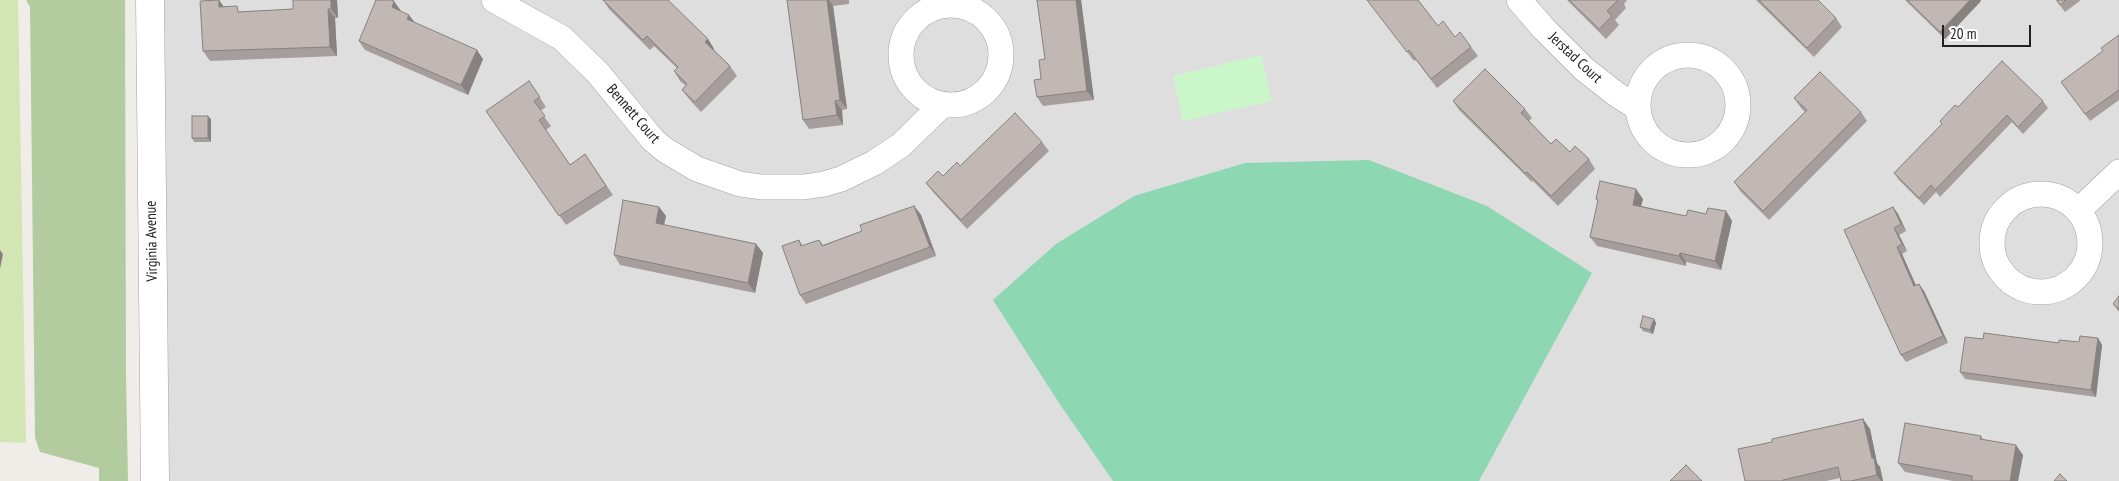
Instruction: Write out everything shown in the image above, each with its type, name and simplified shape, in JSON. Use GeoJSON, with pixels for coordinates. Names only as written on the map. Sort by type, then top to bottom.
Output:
{"type":"FeatureCollection","features":[{"type":"Feature","properties":{"kind":"street","name":"Virginia Avenue"},"geometry":{"type":"LineString","coordinates":[[150,0],[154,481]]}},
{"type":"Feature","properties":{"kind":"street","name":"Bennett Court"},"geometry":{"type":"LineString","coordinates":[[494,0],[562,38],[598,73],[652,140],[665,150],[697,169],[740,184],[761,187],[804,187],[841,179],[874,163],[901,145],[942,105]]}},
{"type":"Feature","properties":{"kind":"street","name":"Jerstad Court"},"geometry":{"type":"LineString","coordinates":[[1519,0],[1544,29],[1584,69],[1616,94],[1638,108]]}},
{"type":"Feature","properties":{"kind":"street"},"geometry":{"type":"LineString","coordinates":[[941,5],[959,5],[975,10],[991,24],[1001,46],[998,74],[989,88],[966,103],[942,105],[923,97],[903,72],[900,55],[902,42],[907,29],[918,16],[941,5]]}},
{"type":"Feature","properties":{"kind":"street"},"geometry":{"type":"LineString","coordinates":[[1680,55],[1698,55],[1716,63],[1729,76],[1737,92],[1738,110],[1733,128],[1721,143],[1705,152],[1687,155],[1669,151],[1653,142],[1642,126],[1638,108],[1640,90],[1648,74],[1662,61],[1680,55]]}},
{"type":"Feature","properties":{"kind":"street"},"geometry":{"type":"LineString","coordinates":[[2078,210],[2119,172]]}},
{"type":"Feature","properties":{"kind":"shaded area"},"geometry":{"type":"Polygon","coordinates":[[[150,0],[2119,0],[2119,481],[155,481],[150,0]]]}},
{"type":"Feature","properties":{"kind":"green space"},"geometry":{"type":"Polygon","coordinates":[[[0,0],[18,0],[26,443],[0,442],[0,269],[3,254],[0,253],[0,0]]]}},
{"type":"Feature","properties":{"kind":"green space"},"geometry":{"type":"Polygon","coordinates":[[[26,0],[125,0],[128,481],[99,481],[99,468],[40,452],[35,438],[30,7],[26,0]]]}},
{"type":"Feature","properties":{"kind":"green space"},"geometry":{"type":"Polygon","coordinates":[[[1261,55],[1272,101],[1183,121],[1173,76],[1261,55]]]}},
{"type":"Feature","properties":{"kind":"green space"},"geometry":{"type":"Polygon","coordinates":[[[1369,160],[1487,206],[1592,273],[1479,481],[1113,481],[1059,403],[993,300],[1056,244],[1134,196],[1245,163],[1369,160]]]}},
{"type":"Feature","properties":{"kind":"building"},"geometry":{"type":"Polygon","coordinates":[[[219,0],[219,7],[237,6],[238,12],[293,9],[293,0],[331,0],[331,9],[328,9],[330,47],[203,51],[200,1],[219,0]]]}},
{"type":"Feature","properties":{"kind":"building"},"geometry":{"type":"Polygon","coordinates":[[[376,0],[394,1],[392,7],[409,15],[407,19],[477,50],[461,85],[359,41],[376,0]]]}},
{"type":"Feature","properties":{"kind":"building"},"geometry":{"type":"Polygon","coordinates":[[[603,0],[668,0],[708,39],[705,42],[730,66],[695,102],[682,90],[687,84],[674,71],[678,67],[647,36],[643,40],[603,0]]]}},
{"type":"Feature","properties":{"kind":"building"},"geometry":{"type":"Polygon","coordinates":[[[787,0],[827,0],[840,100],[835,101],[837,115],[803,120],[787,0]]]}},
{"type":"Feature","properties":{"kind":"building"},"geometry":{"type":"Polygon","coordinates":[[[1037,0],[1076,0],[1087,91],[1037,97],[1034,80],[1041,79],[1039,60],[1045,59],[1037,0]]]}},
{"type":"Feature","properties":{"kind":"building"},"geometry":{"type":"Polygon","coordinates":[[[1367,0],[1418,0],[1438,26],[1443,21],[1455,37],[1460,32],[1471,47],[1431,79],[1409,50],[1407,52],[1367,0]]]}},
{"type":"Feature","properties":{"kind":"building"},"geometry":{"type":"Polygon","coordinates":[[[1569,0],[1618,0],[1607,11],[1612,16],[1599,29],[1569,0]]]}},
{"type":"Feature","properties":{"kind":"building"},"geometry":{"type":"Polygon","coordinates":[[[1759,0],[1818,0],[1836,18],[1807,48],[1759,0]]]}},
{"type":"Feature","properties":{"kind":"building"},"geometry":{"type":"Polygon","coordinates":[[[1907,0],[1970,0],[1940,32],[1907,0]]]}},
{"type":"Feature","properties":{"kind":"building"},"geometry":{"type":"Polygon","coordinates":[[[2057,0],[2066,0],[2060,5],[2057,0]]]}},
{"type":"Feature","properties":{"kind":"building"},"geometry":{"type":"Polygon","coordinates":[[[2119,35],[2119,90],[2085,114],[2061,82],[2103,51],[2101,48],[2119,35]]]}},
{"type":"Feature","properties":{"kind":"building"},"geometry":{"type":"Polygon","coordinates":[[[2002,61],[2043,101],[2018,127],[2007,115],[1935,190],[1931,185],[1919,198],[1894,173],[1942,124],[1940,121],[1955,105],[1958,107],[2002,61]]]}},
{"type":"Feature","properties":{"kind":"building"},"geometry":{"type":"Polygon","coordinates":[[[1485,69],[1525,109],[1521,113],[1551,144],[1556,139],[1570,152],[1575,146],[1589,159],[1551,196],[1527,172],[1525,173],[1453,101],[1485,69]]]}},
{"type":"Feature","properties":{"kind":"building"},"geometry":{"type":"Polygon","coordinates":[[[1820,72],[1861,112],[1763,211],[1734,182],[1807,110],[1794,98],[1820,72]]]}},
{"type":"Feature","properties":{"kind":"building"},"geometry":{"type":"Polygon","coordinates":[[[529,81],[540,97],[534,101],[545,116],[539,120],[570,165],[585,154],[606,186],[559,216],[486,111],[529,81]]]}},
{"type":"Feature","properties":{"kind":"building"},"geometry":{"type":"Polygon","coordinates":[[[1015,113],[1042,142],[961,220],[926,183],[938,171],[943,176],[957,162],[960,166],[1015,113]]]}},
{"type":"Feature","properties":{"kind":"building"},"geometry":{"type":"Polygon","coordinates":[[[192,116],[208,116],[208,138],[192,138],[192,116]]]}},
{"type":"Feature","properties":{"kind":"building"},"geometry":{"type":"Polygon","coordinates":[[[1600,181],[1636,189],[1633,205],[1686,216],[1688,210],[1706,214],[1708,208],[1726,211],[1715,261],[1680,253],[1679,256],[1590,237],[1600,181]]]}},
{"type":"Feature","properties":{"kind":"building"},"geometry":{"type":"Polygon","coordinates":[[[623,200],[659,207],[656,223],[756,244],[748,283],[614,255],[623,200]]]}},
{"type":"Feature","properties":{"kind":"building"},"geometry":{"type":"Polygon","coordinates":[[[914,206],[930,247],[800,295],[782,246],[799,240],[801,246],[819,240],[822,246],[862,231],[860,225],[914,206]]]}},
{"type":"Feature","properties":{"kind":"building"},"geometry":{"type":"Polygon","coordinates":[[[1893,207],[1901,224],[1894,228],[1902,244],[1897,247],[1914,286],[1919,284],[1943,336],[1901,355],[1844,230],[1893,207]]]}},
{"type":"Feature","properties":{"kind":"building"},"geometry":{"type":"Polygon","coordinates":[[[2119,296],[2119,309],[2113,304],[2119,296]]]}},
{"type":"Feature","properties":{"kind":"building"},"geometry":{"type":"Polygon","coordinates":[[[1643,316],[1654,319],[1650,330],[1640,327],[1643,316]]]}},
{"type":"Feature","properties":{"kind":"building"},"geometry":{"type":"Polygon","coordinates":[[[1984,333],[2059,343],[2059,340],[2079,342],[2080,336],[2098,338],[2091,390],[1960,372],[1965,337],[1983,339],[1984,333]]]}},
{"type":"Feature","properties":{"kind":"building"},"geometry":{"type":"Polygon","coordinates":[[[1863,419],[1877,475],[1851,481],[1841,481],[1838,467],[1783,481],[1745,481],[1738,449],[1772,442],[1772,439],[1863,419]]]}},
{"type":"Feature","properties":{"kind":"building"},"geometry":{"type":"Polygon","coordinates":[[[1905,423],[1981,436],[1980,439],[2016,445],[2010,481],[1972,481],[1972,476],[1898,463],[1905,423]]]}},
{"type":"Feature","properties":{"kind":"building"},"geometry":{"type":"Polygon","coordinates":[[[1686,465],[1702,481],[1670,481],[1686,465]]]}},
{"type":"Feature","properties":{"kind":"building"},"geometry":{"type":"Polygon","coordinates":[[[2060,474],[2067,481],[2054,481],[2060,474]]]}}]}
